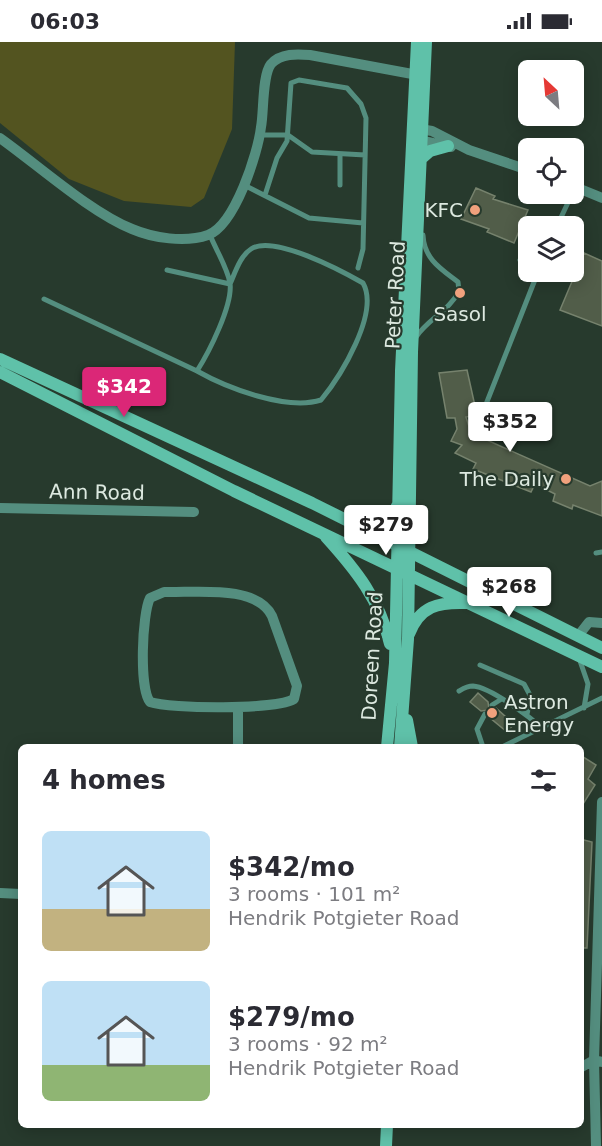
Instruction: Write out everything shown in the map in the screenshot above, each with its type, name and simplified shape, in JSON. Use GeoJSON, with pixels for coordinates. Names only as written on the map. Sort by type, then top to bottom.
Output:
{"type":"FeatureCollection","features":[{"type":"Feature","properties":{"kind":"main road","name":"Peter Road"},"geometry":{"type":"LineString","coordinates":[[402,548],[398,504],[404,289],[418,134],[420,76],[417,42]]}},
{"type":"Feature","properties":{"kind":"main road","name":"Peter Road"},"geometry":{"type":"LineString","coordinates":[[420,76],[426,42]]}},
{"type":"Feature","properties":{"kind":"main road","name":"Peter Road"},"geometry":{"type":"LineString","coordinates":[[402,548],[422,158],[418,134]]}},
{"type":"Feature","properties":{"kind":"main road"},"geometry":{"type":"LineString","coordinates":[[422,158],[430,151],[448,146]]}},
{"type":"Feature","properties":{"kind":"main road"},"geometry":{"type":"LineString","coordinates":[[0,359],[312,503],[602,648]]}},
{"type":"Feature","properties":{"kind":"main road"},"geometry":{"type":"LineString","coordinates":[[0,372],[321,532],[602,667]]}},
{"type":"Feature","properties":{"kind":"main road"},"geometry":{"type":"LineString","coordinates":[[312,503],[372,525],[382,523],[391,517],[398,504]]}},
{"type":"Feature","properties":{"kind":"main road"},"geometry":{"type":"LineString","coordinates":[[321,532],[358,573],[374,598],[387,631],[395,663]]}},
{"type":"Feature","properties":{"kind":"main road"},"geometry":{"type":"LineString","coordinates":[[401,569],[402,548]]}},
{"type":"Feature","properties":{"kind":"main road","name":"Doreen Road"},"geometry":{"type":"LineString","coordinates":[[400,744],[408,639],[401,569]]}},
{"type":"Feature","properties":{"kind":"main road","name":"Doreen Road"},"geometry":{"type":"LineString","coordinates":[[387,744],[401,569]]}},
{"type":"Feature","properties":{"kind":"main road"},"geometry":{"type":"LineString","coordinates":[[408,639],[416,619],[427,608],[442,603],[470,603]]}},
{"type":"Feature","properties":{"kind":"main road"},"geometry":{"type":"LineString","coordinates":[[404,707],[411,744]]}},
{"type":"Feature","properties":{"kind":"main road"},"geometry":{"type":"LineString","coordinates":[[379,1146],[380,1128]]}},
{"type":"Feature","properties":{"kind":"main road"},"geometry":{"type":"LineString","coordinates":[[386,1146],[387,1128]]}},
{"type":"Feature","properties":{"kind":"street"},"geometry":{"type":"LineString","coordinates":[[0,138],[120,224],[145,234],[161,237],[195,238],[210,235],[231,211],[244,185],[260,135],[268,71],[280,58],[292,54],[310,55],[420,76]]}},
{"type":"Feature","properties":{"kind":"street"},"geometry":{"type":"LineString","coordinates":[[418,134],[448,146],[469,150]]}},
{"type":"Feature","properties":{"kind":"street"},"geometry":{"type":"LineString","coordinates":[[418,134],[518,167]]}},
{"type":"Feature","properties":{"kind":"street"},"geometry":{"type":"LineString","coordinates":[[584,192],[602,198]]}},
{"type":"Feature","properties":{"kind":"street","name":"Ann Road"},"geometry":{"type":"LineString","coordinates":[[0,508],[194,512]]}},
{"type":"Feature","properties":{"kind":"street"},"geometry":{"type":"LineString","coordinates":[[164,592],[245,594],[253,597],[269,610],[297,693],[288,702],[238,707],[150,702],[146,697],[144,681],[146,611],[150,598],[164,592]]}},
{"type":"Feature","properties":{"kind":"street"},"geometry":{"type":"LineString","coordinates":[[578,636],[586,624],[602,623]]}},
{"type":"Feature","properties":{"kind":"street"},"geometry":{"type":"LineString","coordinates":[[238,707],[238,744]]}},
{"type":"Feature","properties":{"kind":"street"},"geometry":{"type":"LineString","coordinates":[[596,1146],[602,802]]}},
{"type":"Feature","properties":{"kind":"street"},"geometry":{"type":"LineString","coordinates":[[0,893],[18,894]]}},
{"type":"Feature","properties":{"kind":"street"},"geometry":{"type":"LineString","coordinates":[[584,1066],[598,1061]]}},
{"type":"Feature","properties":{"kind":"lane"},"geometry":{"type":"LineString","coordinates":[[265,195],[288,135],[291,83],[299,80],[341,86],[352,92],[364,111],[363,249],[357,267]]}},
{"type":"Feature","properties":{"kind":"lane"},"geometry":{"type":"LineString","coordinates":[[260,135],[288,135],[309,151],[365,155]]}},
{"type":"Feature","properties":{"kind":"lane"},"geometry":{"type":"LineString","coordinates":[[340,153],[340,185]]}},
{"type":"Feature","properties":{"kind":"lane"},"geometry":{"type":"LineString","coordinates":[[244,185],[316,220],[363,223]]}},
{"type":"Feature","properties":{"kind":"lane"},"geometry":{"type":"LineString","coordinates":[[412,344],[422,329],[451,304],[459,291],[458,282],[442,272],[427,252],[419,216]]}},
{"type":"Feature","properties":{"kind":"lane"},"geometry":{"type":"LineString","coordinates":[[210,235],[230,284]]}},
{"type":"Feature","properties":{"kind":"lane"},"geometry":{"type":"LineString","coordinates":[[44,299],[197,371],[241,391],[290,403],[310,403],[321,400],[325,395],[364,326],[366,292],[363,283],[285,248],[261,245],[250,249],[241,259],[230,284],[225,310],[213,342],[197,371]]}},
{"type":"Feature","properties":{"kind":"lane"},"geometry":{"type":"LineString","coordinates":[[167,270],[230,284]]}},
{"type":"Feature","properties":{"kind":"lane"},"geometry":{"type":"LineString","coordinates":[[483,425],[481,417],[534,282]]}},
{"type":"Feature","properties":{"kind":"lane"},"geometry":{"type":"LineString","coordinates":[[577,655],[588,684],[584,708]]}},
{"type":"Feature","properties":{"kind":"lane"},"geometry":{"type":"LineString","coordinates":[[480,665],[524,684],[531,697],[527,714]]}},
{"type":"Feature","properties":{"kind":"lane"},"geometry":{"type":"LineString","coordinates":[[459,691],[470,686],[476,687],[527,714],[543,729]]}},
{"type":"Feature","properties":{"kind":"lane"},"geometry":{"type":"LineString","coordinates":[[509,744],[602,698]]}},
{"type":"Feature","properties":{"kind":"lane"},"geometry":{"type":"LineString","coordinates":[[492,705],[500,700]]}},
{"type":"Feature","properties":{"kind":"lane"},"geometry":{"type":"LineString","coordinates":[[482,744],[477,729],[485,714]]}},
{"type":"Feature","properties":{"kind":"shaded area"},"geometry":{"type":"Polygon","coordinates":[[[0,42],[235,42],[232,129],[204,198],[191,207],[124,201],[69,179],[0,123],[0,42]]]}},
{"type":"Feature","properties":{"kind":"building"},"geometry":{"type":"Polygon","coordinates":[[[476,188],[495,196],[493,199],[528,210],[525,216],[518,216],[518,234],[514,243],[487,232],[489,229],[461,219],[476,188]]]}},
{"type":"Feature","properties":{"kind":"building"},"geometry":{"type":"Polygon","coordinates":[[[584,253],[602,261],[602,326],[560,310],[572,282],[584,282],[584,253]]]}},
{"type":"Feature","properties":{"kind":"building"},"geometry":{"type":"Polygon","coordinates":[[[467,370],[477,415],[466,417],[471,433],[590,486],[602,481],[602,516],[573,505],[572,509],[553,501],[555,494],[535,484],[531,492],[473,469],[476,463],[455,453],[462,445],[451,441],[457,429],[455,418],[447,418],[439,373],[467,370]]]}},
{"type":"Feature","properties":{"kind":"building"},"geometry":{"type":"Polygon","coordinates":[[[478,693],[488,702],[489,709],[496,708],[514,724],[507,732],[489,717],[488,710],[481,711],[470,702],[478,693]]]}},
{"type":"Feature","properties":{"kind":"building"},"geometry":{"type":"Polygon","coordinates":[[[584,758],[596,765],[588,779],[595,785],[584,803],[584,758]]]}},
{"type":"Feature","properties":{"kind":"building"},"geometry":{"type":"Polygon","coordinates":[[[584,840],[592,842],[587,948],[584,948],[584,840]]]}},
{"type":"Feature","properties":{"kind":"place","name":"KFC"},"geometry":{"type":"Point","coordinates":[475,210]}},
{"type":"Feature","properties":{"kind":"place","name":"Sasol"},"geometry":{"type":"Point","coordinates":[460,293]}},
{"type":"Feature","properties":{"kind":"place","name":"The Daily"},"geometry":{"type":"Point","coordinates":[566,479]}},
{"type":"Feature","properties":{"kind":"place","name":"Astron Energy"},"geometry":{"type":"Point","coordinates":[492,713]}}]}
